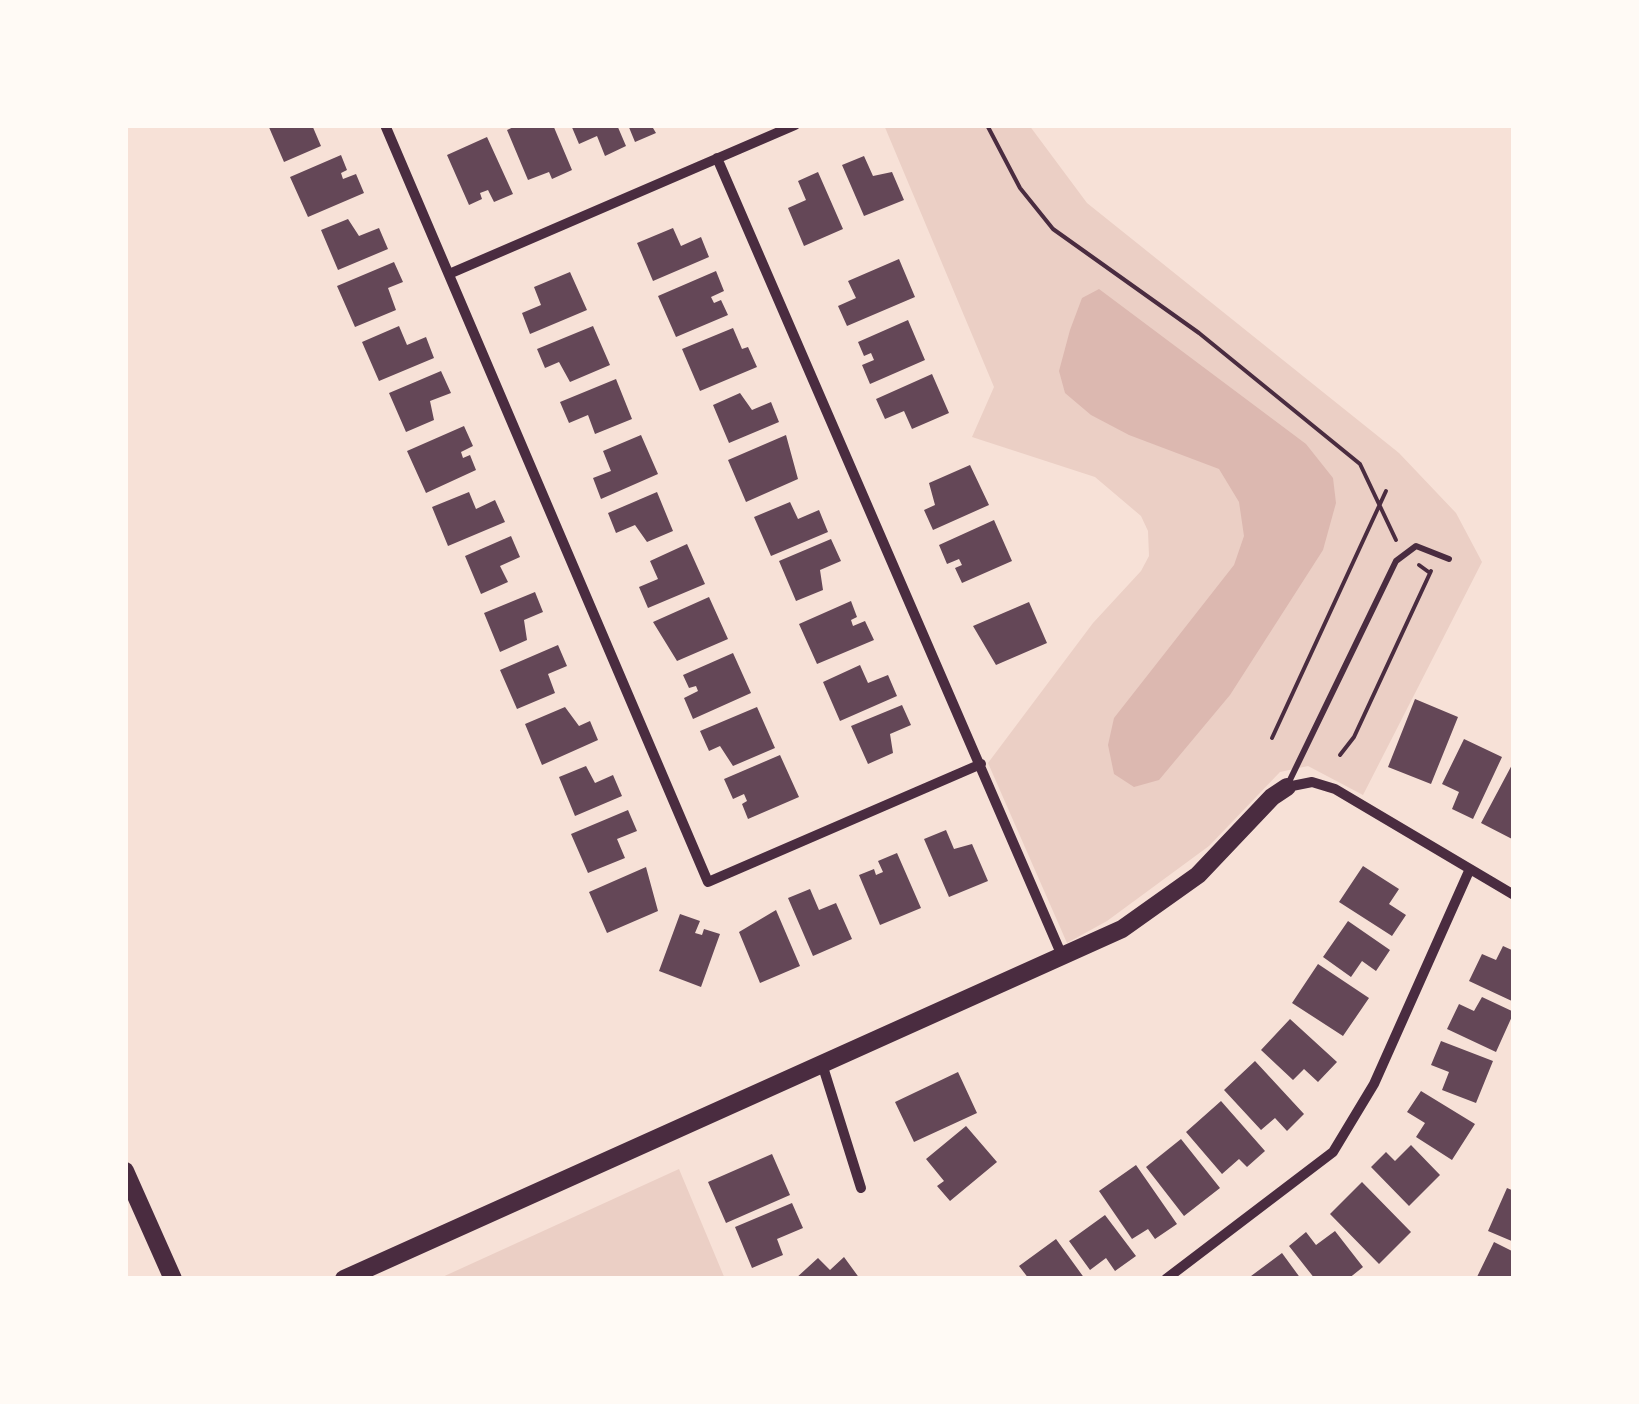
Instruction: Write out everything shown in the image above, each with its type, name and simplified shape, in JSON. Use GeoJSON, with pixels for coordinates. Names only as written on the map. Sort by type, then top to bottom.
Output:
{"type":"FeatureCollection","features":[{"type":"Feature","properties":{"kind":"street"},"geometry":{"type":"LineString","coordinates":[[385,125],[708,882],[981,764]]}},
{"type":"Feature","properties":{"kind":"street"},"geometry":{"type":"LineString","coordinates":[[449,274],[796,125]]}},
{"type":"Feature","properties":{"kind":"street"},"geometry":{"type":"LineString","coordinates":[[718,158],[1064,958]]}},
{"type":"Feature","properties":{"kind":"street"},"geometry":{"type":"LineString","coordinates":[[344,1279],[1122,929],[1214,861],[1272,796],[1287,787],[1312,782],[1335,789],[1470,872],[1514,894]]}},
{"type":"Feature","properties":{"kind":"street"},"geometry":{"type":"LineString","coordinates":[[1166,1279],[1333,1152],[1374,1084],[1470,872]]}},
{"type":"Feature","properties":{"kind":"street"},"geometry":{"type":"LineString","coordinates":[[823,1066],[861,1188]]}},
{"type":"Feature","properties":{"kind":"street"},"geometry":{"type":"LineString","coordinates":[[125,1171],[173,1279]]}},
{"type":"Feature","properties":{"kind":"lane"},"geometry":{"type":"LineString","coordinates":[[1287,787],[1404,551],[1425,546],[1449,558]]}},
{"type":"Feature","properties":{"kind":"path"},"geometry":{"type":"LineString","coordinates":[[987,125],[1020,188],[1053,229],[1200,333],[1360,464],[1404,551],[1430,574]]}},
{"type":"Feature","properties":{"kind":"path"},"geometry":{"type":"LineString","coordinates":[[1272,738],[1386,490]]}},
{"type":"Feature","properties":{"kind":"path"},"geometry":{"type":"LineString","coordinates":[[1340,755],[1354,737],[1440,554]]}},
{"type":"Feature","properties":{"kind":"shaded area"},"geometry":{"type":"Polygon","coordinates":[[[884,125],[1029,125],[1087,203],[1399,453],[1456,513],[1482,562],[1363,795],[1308,766],[1280,772],[1209,846],[1107,921],[1067,943],[988,763],[1093,623],[1141,571],[1149,556],[1148,531],[1141,516],[1095,477],[972,437],[994,387],[884,125]]]}},
{"type":"Feature","properties":{"kind":"shaded area"},"geometry":{"type":"Polygon","coordinates":[[[1099,289],[1306,444],[1333,478],[1336,503],[1323,550],[1230,695],[1159,780],[1134,787],[1114,774],[1108,745],[1114,718],[1234,565],[1244,536],[1239,502],[1219,469],[1129,435],[1091,415],[1065,393],[1059,371],[1070,330],[1082,298],[1099,289]]]}},
{"type":"Feature","properties":{"kind":"shaded area"},"geometry":{"type":"Polygon","coordinates":[[[679,1169],[725,1279],[438,1279],[679,1169]]]}},
{"type":"Feature","properties":{"kind":"building"},"geometry":{"type":"Polygon","coordinates":[[[268,125],[312,125],[321,146],[284,162],[268,125]]]}},
{"type":"Feature","properties":{"kind":"building"},"geometry":{"type":"Polygon","coordinates":[[[518,125],[553,125],[572,170],[552,179],[549,172],[528,180],[507,130],[518,125]]]}},
{"type":"Feature","properties":{"kind":"building"},"geometry":{"type":"Polygon","coordinates":[[[571,125],[617,125],[626,146],[605,156],[597,136],[579,144],[571,125]]]}},
{"type":"Feature","properties":{"kind":"building"},"geometry":{"type":"Polygon","coordinates":[[[628,125],[660,125],[653,128],[656,133],[635,142],[628,125]]]}},
{"type":"Feature","properties":{"kind":"building"},"geometry":{"type":"Polygon","coordinates":[[[487,137],[513,194],[494,202],[488,190],[480,193],[482,199],[469,205],[447,155],[487,137]]]}},
{"type":"Feature","properties":{"kind":"building"},"geometry":{"type":"Polygon","coordinates":[[[341,155],[347,170],[341,173],[343,179],[356,174],[364,193],[308,217],[290,177],[341,155]]]}},
{"type":"Feature","properties":{"kind":"building"},"geometry":{"type":"Polygon","coordinates":[[[864,156],[873,176],[892,172],[904,200],[864,216],[842,165],[864,156]]]}},
{"type":"Feature","properties":{"kind":"building"},"geometry":{"type":"Polygon","coordinates":[[[818,172],[843,229],[804,246],[788,208],[806,200],[798,181],[818,172]]]}},
{"type":"Feature","properties":{"kind":"building"},"geometry":{"type":"Polygon","coordinates":[[[348,219],[359,236],[379,228],[388,249],[338,270],[321,230],[348,219]]]}},
{"type":"Feature","properties":{"kind":"building"},"geometry":{"type":"Polygon","coordinates":[[[673,228],[681,246],[701,237],[709,257],[653,281],[637,243],[673,228]]]}},
{"type":"Feature","properties":{"kind":"building"},"geometry":{"type":"Polygon","coordinates":[[[899,259],[915,297],[847,326],[838,306],[856,298],[848,281],[899,259]]]}},
{"type":"Feature","properties":{"kind":"building"},"geometry":{"type":"Polygon","coordinates":[[[394,262],[403,282],[388,288],[396,310],[355,327],[337,286],[394,262]]]}},
{"type":"Feature","properties":{"kind":"building"},"geometry":{"type":"Polygon","coordinates":[[[716,271],[724,291],[711,297],[714,303],[721,300],[728,315],[676,337],[658,296],[716,271]]]}},
{"type":"Feature","properties":{"kind":"building"},"geometry":{"type":"Polygon","coordinates":[[[570,272],[587,310],[530,334],[522,313],[541,305],[534,287],[570,272]]]}},
{"type":"Feature","properties":{"kind":"building"},"geometry":{"type":"Polygon","coordinates":[[[908,320],[925,360],[870,384],[862,365],[874,360],[871,353],[864,356],[858,342],[908,320]]]}},
{"type":"Feature","properties":{"kind":"building"},"geometry":{"type":"Polygon","coordinates":[[[399,326],[407,345],[426,337],[434,358],[379,381],[362,342],[399,326]]]}},
{"type":"Feature","properties":{"kind":"building"},"geometry":{"type":"Polygon","coordinates":[[[593,326],[610,365],[570,382],[559,362],[545,368],[537,349],[593,326]]]}},
{"type":"Feature","properties":{"kind":"building"},"geometry":{"type":"Polygon","coordinates":[[[733,328],[742,349],[748,347],[757,367],[700,391],[682,349],[733,328]]]}},
{"type":"Feature","properties":{"kind":"building"},"geometry":{"type":"Polygon","coordinates":[[[441,371],[451,393],[430,401],[434,420],[406,432],[389,393],[441,371]]]}},
{"type":"Feature","properties":{"kind":"building"},"geometry":{"type":"Polygon","coordinates":[[[932,374],[949,413],[912,429],[904,411],[885,419],[876,399],[932,374]]]}},
{"type":"Feature","properties":{"kind":"building"},"geometry":{"type":"Polygon","coordinates":[[[616,379],[632,419],[595,434],[588,415],[569,423],[560,402],[616,379]]]}},
{"type":"Feature","properties":{"kind":"building"},"geometry":{"type":"Polygon","coordinates":[[[740,393],[752,410],[771,402],[779,422],[729,443],[713,405],[740,393]]]}},
{"type":"Feature","properties":{"kind":"building"},"geometry":{"type":"Polygon","coordinates":[[[464,426],[473,446],[461,452],[463,458],[470,455],[476,470],[426,493],[407,451],[464,426]]]}},
{"type":"Feature","properties":{"kind":"building"},"geometry":{"type":"Polygon","coordinates":[[[641,435],[658,474],[601,499],[593,478],[611,471],[603,451],[641,435]]]}},
{"type":"Feature","properties":{"kind":"building"},"geometry":{"type":"Polygon","coordinates":[[[786,435],[798,479],[746,502],[728,460],[786,435]]]}},
{"type":"Feature","properties":{"kind":"building"},"geometry":{"type":"Polygon","coordinates":[[[970,465],[989,505],[933,530],[924,510],[935,505],[929,483],[970,465]]]}},
{"type":"Feature","properties":{"kind":"building"},"geometry":{"type":"Polygon","coordinates":[[[469,492],[476,509],[495,500],[505,522],[448,546],[432,507],[469,492]]]}},
{"type":"Feature","properties":{"kind":"building"},"geometry":{"type":"Polygon","coordinates":[[[657,492],[673,531],[647,542],[635,525],[616,533],[608,513],[657,492]]]}},
{"type":"Feature","properties":{"kind":"building"},"geometry":{"type":"Polygon","coordinates":[[[790,502],[798,519],[819,510],[828,532],[771,556],[754,517],[790,502]]]}},
{"type":"Feature","properties":{"kind":"building"},"geometry":{"type":"Polygon","coordinates":[[[994,520],[1012,561],[962,583],[955,568],[962,565],[959,559],[947,564],[939,545],[994,520]]]}},
{"type":"Feature","properties":{"kind":"building"},"geometry":{"type":"Polygon","coordinates":[[[511,536],[520,557],[500,566],[508,582],[481,594],[465,556],[511,536]]]}},
{"type":"Feature","properties":{"kind":"building"},"geometry":{"type":"Polygon","coordinates":[[[831,539],[841,561],[820,570],[823,590],[796,601],[779,561],[831,539]]]}},
{"type":"Feature","properties":{"kind":"building"},"geometry":{"type":"Polygon","coordinates":[[[687,544],[705,584],[648,608],[639,587],[658,579],[650,561],[687,544]]]}},
{"type":"Feature","properties":{"kind":"building"},"geometry":{"type":"Polygon","coordinates":[[[535,592],[543,612],[524,620],[527,640],[500,652],[484,613],[535,592]]]}},
{"type":"Feature","properties":{"kind":"building"},"geometry":{"type":"Polygon","coordinates":[[[709,597],[728,639],[677,661],[653,622],[709,597]]]}},
{"type":"Feature","properties":{"kind":"building"},"geometry":{"type":"Polygon","coordinates":[[[851,601],[857,617],[851,620],[853,626],[865,621],[874,640],[817,664],[799,624],[851,601]]]}},
{"type":"Feature","properties":{"kind":"building"},"geometry":{"type":"Polygon","coordinates":[[[1029,602],[1047,643],[996,665],[973,626],[1029,602]]]}},
{"type":"Feature","properties":{"kind":"building"},"geometry":{"type":"Polygon","coordinates":[[[558,645],[567,666],[548,674],[555,693],[517,709],[500,670],[558,645]]]}},
{"type":"Feature","properties":{"kind":"building"},"geometry":{"type":"Polygon","coordinates":[[[733,653],[751,693],[693,719],[684,698],[698,691],[696,686],[689,688],[683,675],[733,653]]]}},
{"type":"Feature","properties":{"kind":"building"},"geometry":{"type":"Polygon","coordinates":[[[860,665],[868,683],[888,675],[897,696],[840,721],[823,682],[860,665]]]}},
{"type":"Feature","properties":{"kind":"building"},"geometry":{"type":"Polygon","coordinates":[[[1415,699],[1458,717],[1431,784],[1388,767],[1415,699]]]}},
{"type":"Feature","properties":{"kind":"building"},"geometry":{"type":"Polygon","coordinates":[[[902,705],[911,725],[890,734],[893,753],[868,764],[851,726],[902,705]]]}},
{"type":"Feature","properties":{"kind":"building"},"geometry":{"type":"Polygon","coordinates":[[[565,707],[579,726],[590,721],[598,740],[542,765],[525,724],[565,707]]]}},
{"type":"Feature","properties":{"kind":"building"},"geometry":{"type":"Polygon","coordinates":[[[757,707],[775,748],[733,766],[720,746],[709,751],[700,731],[757,707]]]}},
{"type":"Feature","properties":{"kind":"building"},"geometry":{"type":"Polygon","coordinates":[[[1464,739],[1502,757],[1473,819],[1452,809],[1459,792],[1442,784],[1464,739]]]}},
{"type":"Feature","properties":{"kind":"building"},"geometry":{"type":"Polygon","coordinates":[[[780,755],[799,797],[748,819],[742,804],[747,801],[744,794],[733,799],[724,779],[780,755]]]}},
{"type":"Feature","properties":{"kind":"building"},"geometry":{"type":"Polygon","coordinates":[[[1514,761],[1514,840],[1481,823],[1514,761]]]}},
{"type":"Feature","properties":{"kind":"building"},"geometry":{"type":"Polygon","coordinates":[[[586,766],[595,783],[613,775],[622,796],[575,816],[559,777],[586,766]]]}},
{"type":"Feature","properties":{"kind":"building"},"geometry":{"type":"Polygon","coordinates":[[[628,810],[637,831],[617,839],[625,858],[588,873],[571,834],[628,810]]]}},
{"type":"Feature","properties":{"kind":"building"},"geometry":{"type":"Polygon","coordinates":[[[946,830],[954,849],[972,844],[988,881],[949,897],[924,839],[946,830]]]}},
{"type":"Feature","properties":{"kind":"building"},"geometry":{"type":"Polygon","coordinates":[[[897,853],[921,908],[880,925],[859,875],[874,869],[876,875],[883,872],[878,861],[897,853]]]}},
{"type":"Feature","properties":{"kind":"building"},"geometry":{"type":"Polygon","coordinates":[[[1363,866],[1399,889],[1389,904],[1406,915],[1392,936],[1339,902],[1363,866]]]}},
{"type":"Feature","properties":{"kind":"building"},"geometry":{"type":"Polygon","coordinates":[[[646,867],[658,911],[607,933],[589,892],[646,867]]]}},
{"type":"Feature","properties":{"kind":"building"},"geometry":{"type":"Polygon","coordinates":[[[810,889],[819,910],[836,903],[852,939],[813,956],[788,898],[810,889]]]}},
{"type":"Feature","properties":{"kind":"building"},"geometry":{"type":"Polygon","coordinates":[[[776,910],[800,966],[760,983],[739,932],[776,910]]]}},
{"type":"Feature","properties":{"kind":"building"},"geometry":{"type":"Polygon","coordinates":[[[680,914],[700,921],[695,933],[702,935],[704,929],[720,934],[701,987],[659,971],[680,914]]]}},
{"type":"Feature","properties":{"kind":"building"},"geometry":{"type":"Polygon","coordinates":[[[1348,921],[1390,950],[1376,971],[1362,961],[1351,977],[1323,957],[1348,921]]]}},
{"type":"Feature","properties":{"kind":"building"},"geometry":{"type":"Polygon","coordinates":[[[1503,946],[1514,951],[1514,1002],[1469,981],[1482,954],[1496,960],[1503,946]]]}},
{"type":"Feature","properties":{"kind":"building"},"geometry":{"type":"Polygon","coordinates":[[[1318,964],[1369,998],[1343,1036],[1292,1003],[1318,964]]]}},
{"type":"Feature","properties":{"kind":"building"},"geometry":{"type":"Polygon","coordinates":[[[1482,997],[1514,1012],[1496,1052],[1447,1029],[1459,1004],[1474,1011],[1482,997]]]}},
{"type":"Feature","properties":{"kind":"building"},"geometry":{"type":"Polygon","coordinates":[[[1290,1019],[1337,1062],[1318,1082],[1304,1069],[1293,1080],[1261,1050],[1290,1019]]]}},
{"type":"Feature","properties":{"kind":"building"},"geometry":{"type":"Polygon","coordinates":[[[1441,1041],[1493,1061],[1476,1103],[1442,1090],[1449,1072],[1431,1065],[1441,1041]]]}},
{"type":"Feature","properties":{"kind":"building"},"geometry":{"type":"Polygon","coordinates":[[[1255,1061],[1304,1114],[1287,1131],[1275,1118],[1261,1130],[1224,1090],[1255,1061]]]}},
{"type":"Feature","properties":{"kind":"building"},"geometry":{"type":"Polygon","coordinates":[[[958,1072],[977,1113],[914,1142],[895,1102],[958,1072]]]}},
{"type":"Feature","properties":{"kind":"building"},"geometry":{"type":"Polygon","coordinates":[[[1421,1091],[1475,1124],[1452,1160],[1416,1137],[1425,1123],[1407,1112],[1421,1091]]]}},
{"type":"Feature","properties":{"kind":"building"},"geometry":{"type":"Polygon","coordinates":[[[1221,1101],[1265,1151],[1247,1167],[1239,1159],[1222,1174],[1186,1132],[1221,1101]]]}},
{"type":"Feature","properties":{"kind":"building"},"geometry":{"type":"Polygon","coordinates":[[[966,1126],[997,1162],[950,1201],[937,1186],[944,1181],[926,1159],[966,1126]]]}},
{"type":"Feature","properties":{"kind":"building"},"geometry":{"type":"Polygon","coordinates":[[[1181,1139],[1220,1188],[1184,1216],[1146,1167],[1181,1139]]]}},
{"type":"Feature","properties":{"kind":"building"},"geometry":{"type":"Polygon","coordinates":[[[1411,1145],[1440,1175],[1409,1206],[1371,1167],[1386,1152],[1395,1161],[1411,1145]]]}},
{"type":"Feature","properties":{"kind":"building"},"geometry":{"type":"Polygon","coordinates":[[[772,1154],[790,1195],[726,1223],[708,1182],[772,1154]]]}},
{"type":"Feature","properties":{"kind":"building"},"geometry":{"type":"Polygon","coordinates":[[[1136,1165],[1177,1224],[1155,1239],[1148,1229],[1132,1239],[1099,1191],[1136,1165]]]}},
{"type":"Feature","properties":{"kind":"building"},"geometry":{"type":"Polygon","coordinates":[[[1362,1182],[1411,1232],[1379,1264],[1330,1214],[1362,1182]]]}},
{"type":"Feature","properties":{"kind":"building"},"geometry":{"type":"Polygon","coordinates":[[[1507,1188],[1514,1191],[1514,1242],[1488,1231],[1507,1188]]]}},
{"type":"Feature","properties":{"kind":"building"},"geometry":{"type":"Polygon","coordinates":[[[792,1203],[803,1228],[777,1239],[783,1255],[752,1268],[735,1227],[792,1203]]]}},
{"type":"Feature","properties":{"kind":"building"},"geometry":{"type":"Polygon","coordinates":[[[1105,1215],[1136,1256],[1115,1271],[1106,1258],[1090,1270],[1069,1241],[1105,1215]]]}},
{"type":"Feature","properties":{"kind":"building"},"geometry":{"type":"Polygon","coordinates":[[[1335,1231],[1363,1267],[1348,1279],[1315,1279],[1289,1246],[1306,1232],[1316,1245],[1335,1231]]]}},
{"type":"Feature","properties":{"kind":"building"},"geometry":{"type":"Polygon","coordinates":[[[1056,1239],[1085,1279],[1029,1279],[1019,1266],[1056,1239]]]}},
{"type":"Feature","properties":{"kind":"building"},"geometry":{"type":"Polygon","coordinates":[[[1494,1242],[1514,1252],[1514,1279],[1476,1279],[1494,1242]]]}},
{"type":"Feature","properties":{"kind":"building"},"geometry":{"type":"Polygon","coordinates":[[[1282,1253],[1301,1279],[1247,1279],[1282,1253]]]}},
{"type":"Feature","properties":{"kind":"building"},"geometry":{"type":"Polygon","coordinates":[[[844,1257],[860,1279],[795,1279],[818,1258],[830,1270],[844,1257]]]}}]}
